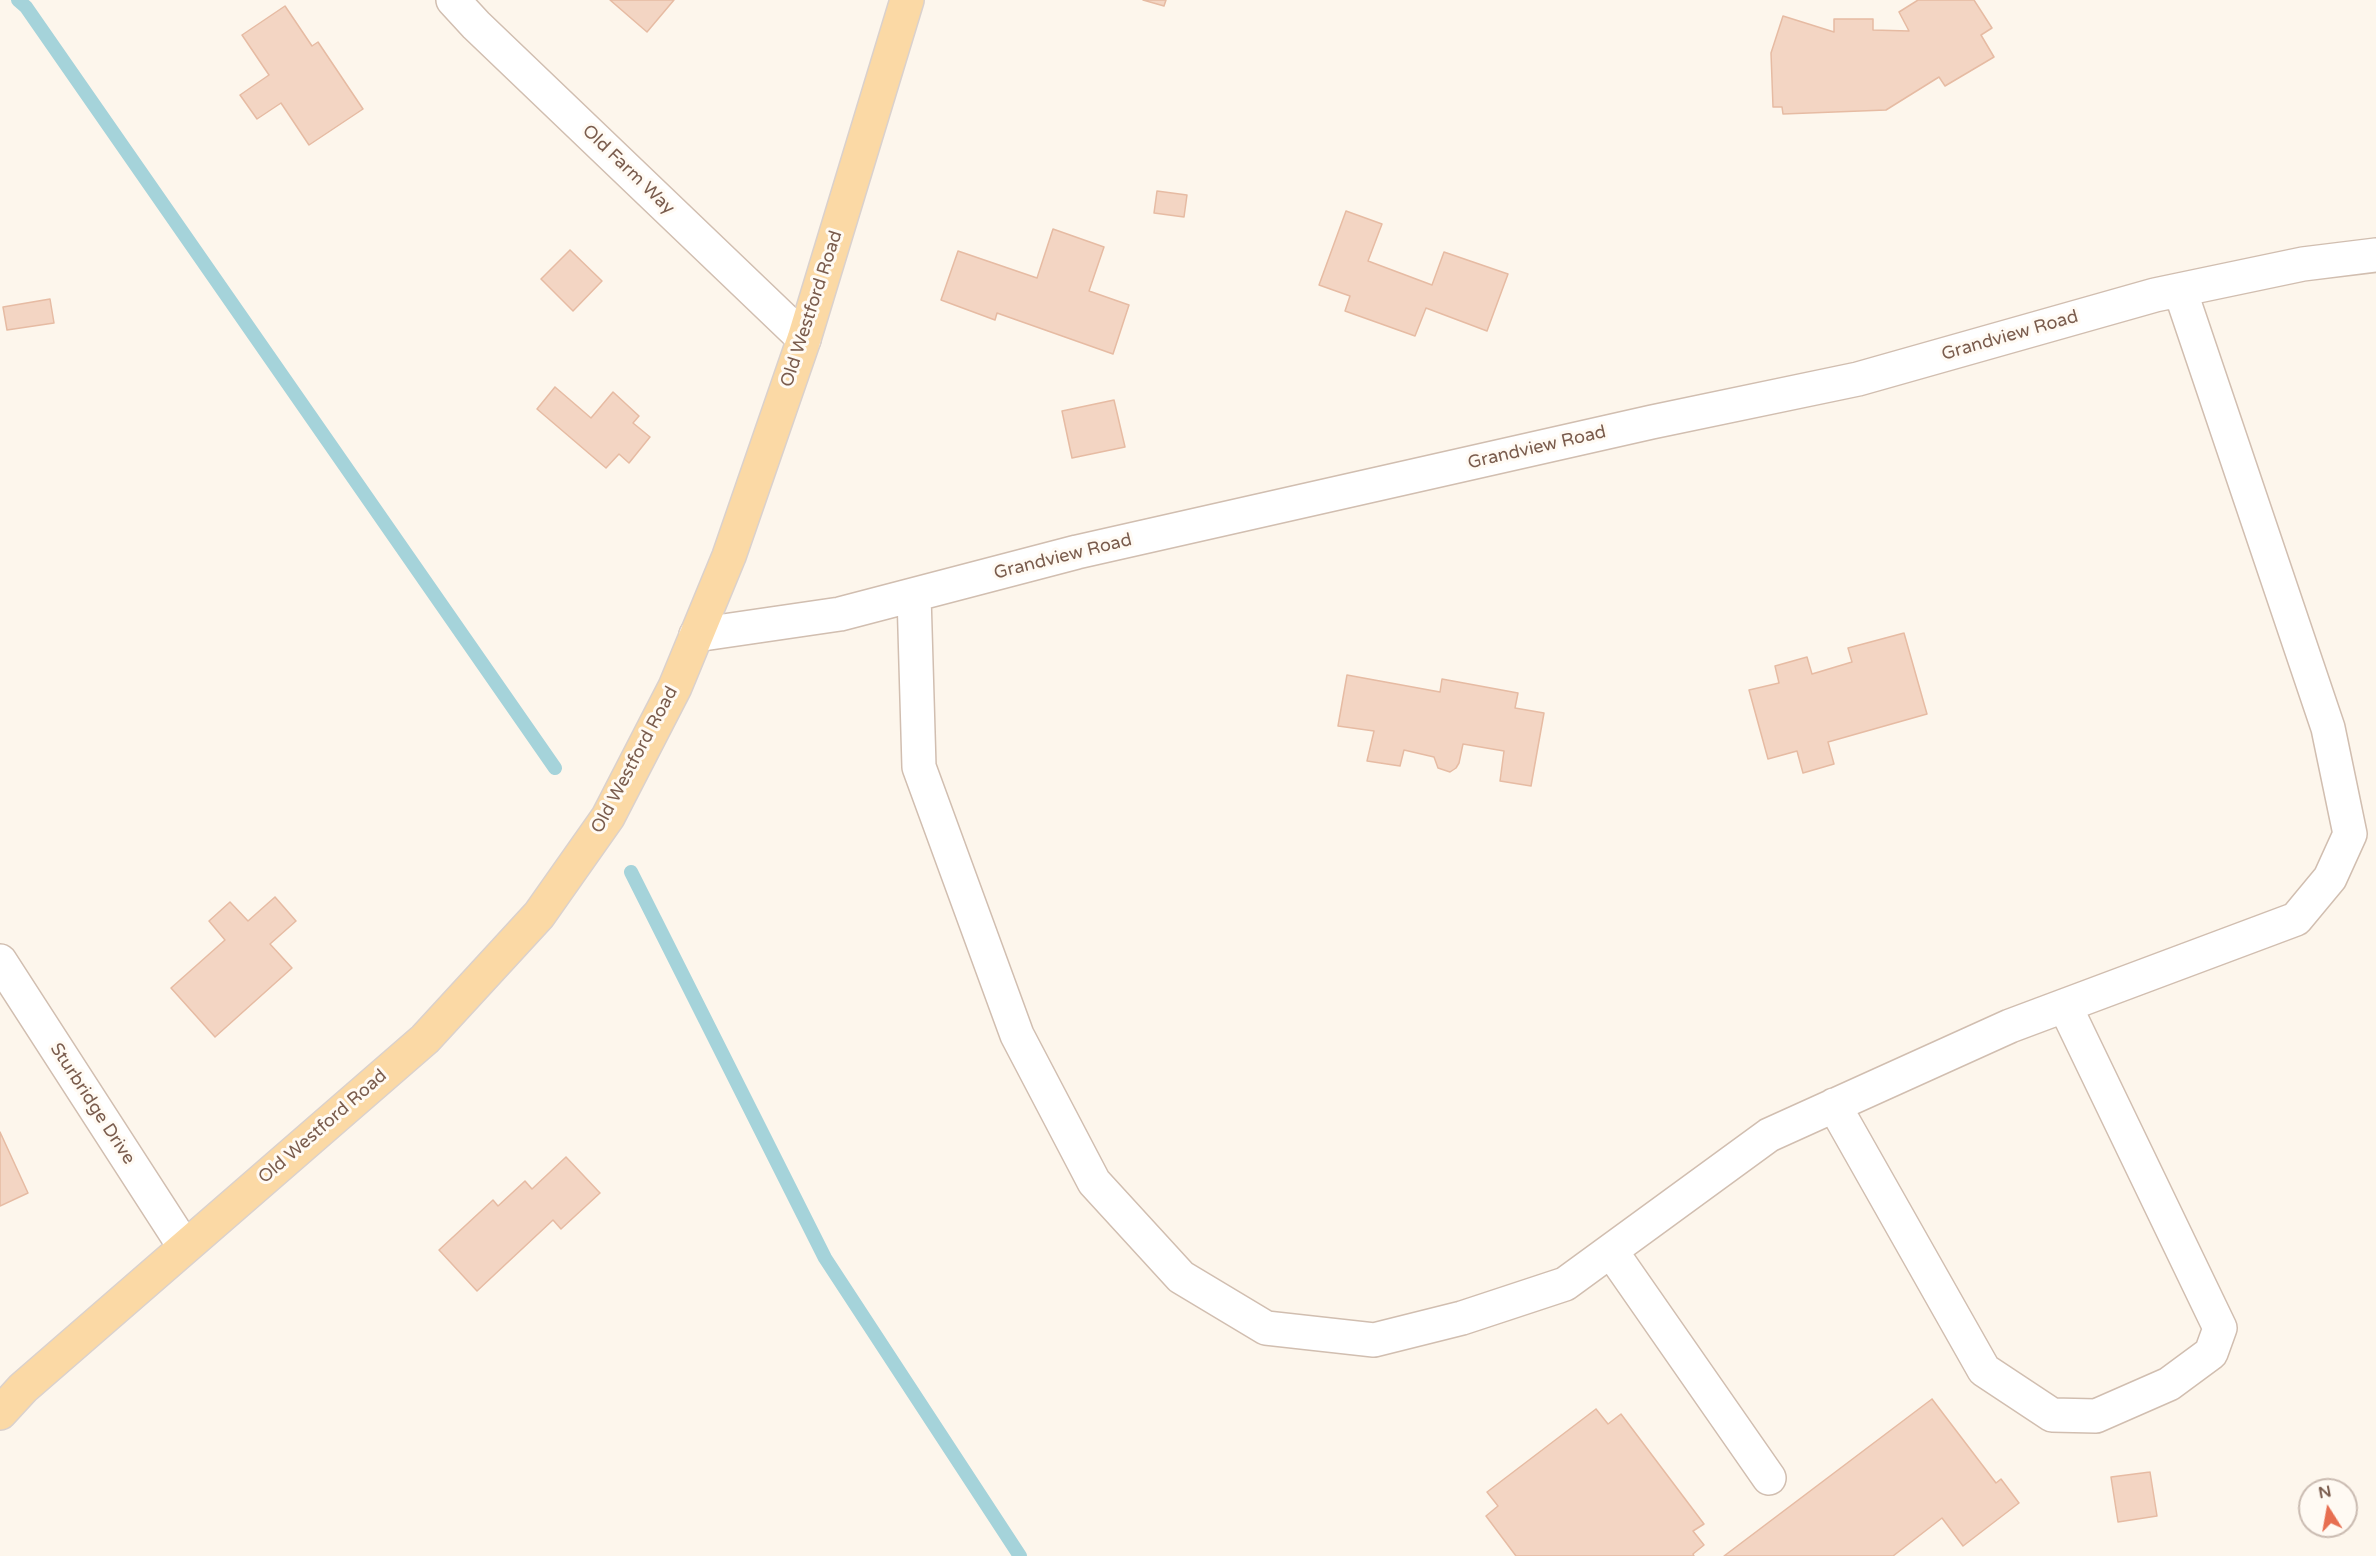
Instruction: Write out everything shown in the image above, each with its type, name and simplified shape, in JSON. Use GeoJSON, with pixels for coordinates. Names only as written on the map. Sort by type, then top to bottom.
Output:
{"type":"FeatureCollection","features":[{"type":"Feature","properties":{"kind":"main road","name":"Old Westford Road"},"geometry":{"type":"LineString","coordinates":[[0,1413],[23,1388],[184,1246],[425,1039],[539,915],[608,817],[675,687],[729,556],[804,339],[907,0]]}},
{"type":"Feature","properties":{"kind":"street","name":"Old Farm Way"},"geometry":{"type":"LineString","coordinates":[[453,0],[476,25],[804,339]]}},
{"type":"Feature","properties":{"kind":"street","name":"Grandview Road"},"geometry":{"type":"LineString","coordinates":[[696,635],[840,614],[1077,552],[1652,422],[1858,379],[2155,295],[2303,264],[2376,255]]}},
{"type":"Feature","properties":{"kind":"street"},"geometry":{"type":"LineString","coordinates":[[914,595],[919,767],[1017,1035],[1094,1182],[1181,1277],[1266,1328],[1374,1340],[1462,1318],[1565,1284],[1768,1135],[2010,1026],[2296,919],[2330,878],[2350,834],[2328,728],[2180,290]]}},
{"type":"Feature","properties":{"kind":"street","name":"Sturbridge Drive"},"geometry":{"type":"LineString","coordinates":[[0,961],[184,1246]]}},
{"type":"Feature","properties":{"kind":"street"},"geometry":{"type":"LineString","coordinates":[[1834,1105],[1984,1370],[2052,1415],[2096,1416],[2169,1384],[2211,1353],[2220,1328],[2065,1005]]}},
{"type":"Feature","properties":{"kind":"street"},"geometry":{"type":"LineString","coordinates":[[1611,1251],[1769,1478]]}},
{"type":"Feature","properties":{"kind":"building"},"geometry":{"type":"Polygon","coordinates":[[[610,0],[674,0],[647,32],[610,0]]]}},
{"type":"Feature","properties":{"kind":"building"},"geometry":{"type":"Polygon","coordinates":[[[1143,0],[1166,0],[1164,6],[1143,0]]]}},
{"type":"Feature","properties":{"kind":"building"},"geometry":{"type":"Polygon","coordinates":[[[1918,0],[1974,0],[1992,28],[1981,35],[1994,57],[1945,86],[1939,77],[1886,110],[1783,114],[1782,107],[1773,107],[1771,53],[1783,16],[1834,32],[1834,19],[1873,19],[1873,30],[1909,31],[1899,12],[1918,0]]]}},
{"type":"Feature","properties":{"kind":"building"},"geometry":{"type":"Polygon","coordinates":[[[285,6],[312,46],[318,42],[363,109],[309,145],[281,103],[257,119],[240,95],[269,75],[242,35],[285,6]]]}},
{"type":"Feature","properties":{"kind":"building"},"geometry":{"type":"Polygon","coordinates":[[[1157,191],[1187,195],[1184,217],[1154,213],[1157,191]]]}},
{"type":"Feature","properties":{"kind":"building"},"geometry":{"type":"Polygon","coordinates":[[[1346,211],[1382,224],[1368,261],[1432,285],[1444,252],[1508,274],[1487,331],[1426,308],[1415,336],[1345,311],[1350,296],[1319,285],[1346,211]]]}},
{"type":"Feature","properties":{"kind":"building"},"geometry":{"type":"Polygon","coordinates":[[[1053,229],[1104,247],[1089,291],[1129,305],[1113,354],[997,313],[995,320],[941,300],[958,251],[1037,278],[1053,229]]]}},
{"type":"Feature","properties":{"kind":"building"},"geometry":{"type":"Polygon","coordinates":[[[570,250],[602,281],[573,311],[541,279],[570,250]]]}},
{"type":"Feature","properties":{"kind":"building"},"geometry":{"type":"Polygon","coordinates":[[[50,299],[54,323],[7,330],[3,307],[50,299]]]}},
{"type":"Feature","properties":{"kind":"building"},"geometry":{"type":"Polygon","coordinates":[[[555,387],[591,418],[613,392],[639,416],[633,423],[650,437],[629,463],[619,454],[606,468],[537,409],[555,387]]]}},
{"type":"Feature","properties":{"kind":"building"},"geometry":{"type":"Polygon","coordinates":[[[1114,400],[1125,447],[1072,458],[1062,411],[1114,400]]]}},
{"type":"Feature","properties":{"kind":"building"},"geometry":{"type":"Polygon","coordinates":[[[1904,633],[1927,714],[1828,742],[1834,764],[1803,773],[1797,751],[1768,759],[1749,690],[1779,683],[1775,666],[1807,657],[1812,674],[1852,662],[1848,648],[1904,633]]]}},
{"type":"Feature","properties":{"kind":"building"},"geometry":{"type":"Polygon","coordinates":[[[1347,675],[1440,692],[1442,679],[1518,693],[1515,708],[1544,713],[1531,786],[1500,781],[1504,751],[1463,744],[1459,763],[1450,772],[1438,768],[1434,757],[1404,750],[1400,766],[1367,761],[1374,731],[1338,726],[1347,675]]]}},
{"type":"Feature","properties":{"kind":"building"},"geometry":{"type":"Polygon","coordinates":[[[275,897],[296,921],[270,944],[292,968],[215,1037],[171,988],[225,940],[209,921],[230,902],[248,921],[275,897]]]}},
{"type":"Feature","properties":{"kind":"building"},"geometry":{"type":"Polygon","coordinates":[[[0,1132],[28,1193],[0,1206],[0,1132]]]}},
{"type":"Feature","properties":{"kind":"building"},"geometry":{"type":"Polygon","coordinates":[[[566,1157],[600,1193],[561,1229],[553,1220],[477,1291],[439,1250],[493,1200],[498,1206],[525,1181],[532,1189],[566,1157]]]}},
{"type":"Feature","properties":{"kind":"building"},"geometry":{"type":"Polygon","coordinates":[[[1932,1399],[1996,1483],[2001,1479],[2019,1503],[1963,1546],[1942,1518],[1893,1556],[1724,1556],[1932,1399]]]}},
{"type":"Feature","properties":{"kind":"building"},"geometry":{"type":"Polygon","coordinates":[[[1596,1409],[1608,1424],[1621,1414],[1704,1524],[1693,1531],[1704,1545],[1693,1554],[1694,1556],[1516,1556],[1486,1516],[1498,1506],[1487,1492],[1596,1409]]]}},
{"type":"Feature","properties":{"kind":"building"},"geometry":{"type":"Polygon","coordinates":[[[2150,1472],[2157,1516],[2118,1522],[2111,1477],[2150,1472]]]}},
{"type":"Feature","properties":{"kind":"waterway"},"geometry":{"type":"LineString","coordinates":[[18,0],[26,7],[555,768]]}},
{"type":"Feature","properties":{"kind":"waterway"},"geometry":{"type":"LineString","coordinates":[[631,872],[825,1258],[1020,1556]]}}]}
